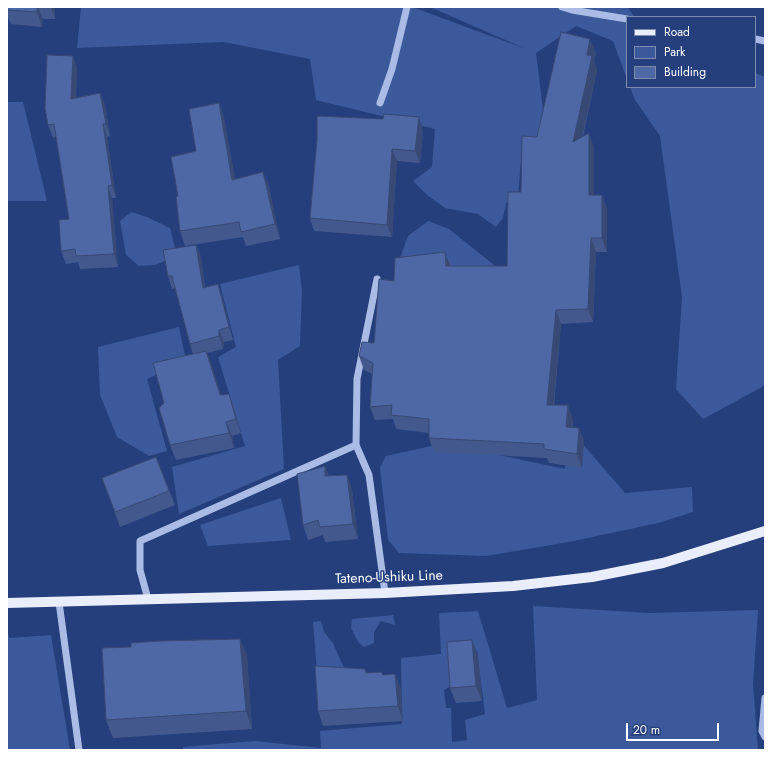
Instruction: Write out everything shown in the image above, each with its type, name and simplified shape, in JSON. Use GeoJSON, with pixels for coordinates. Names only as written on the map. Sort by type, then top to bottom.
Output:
{"type":"FeatureCollection","features":[{"type":"Feature","properties":{"kind":"main road","name":"Tateno-Ushiku Line"},"geometry":{"type":"LineString","coordinates":[[7,603],[385,594],[513,586],[592,577],[663,563],[765,531]]}},
{"type":"Feature","properties":{"kind":"street"},"geometry":{"type":"LineString","coordinates":[[380,103],[392,69],[407,7]]}},
{"type":"Feature","properties":{"kind":"street"},"geometry":{"type":"LineString","coordinates":[[562,7],[626,19]]}},
{"type":"Feature","properties":{"kind":"street"},"geometry":{"type":"LineString","coordinates":[[377,279],[357,379],[356,445],[369,476],[385,594]]}},
{"type":"Feature","properties":{"kind":"street"},"geometry":{"type":"LineString","coordinates":[[148,599],[140,570],[140,541],[356,445]]}},
{"type":"Feature","properties":{"kind":"street"},"geometry":{"type":"LineString","coordinates":[[59,602],[79,750]]}},
{"type":"Feature","properties":{"kind":"street"},"geometry":{"type":"LineString","coordinates":[[765,698],[762,731],[765,736]]}},
{"type":"Feature","properties":{"kind":"green space"},"geometry":{"type":"Polygon","coordinates":[[[81,7],[412,7],[526,49],[430,7],[627,7],[634,16],[626,16],[626,76],[613,41],[576,26],[536,53],[544,118],[559,141],[522,144],[518,199],[506,203],[503,218],[496,227],[478,214],[445,208],[427,195],[413,181],[432,167],[435,129],[316,100],[310,59],[224,42],[77,48],[81,7]]]}},
{"type":"Feature","properties":{"kind":"green space"},"geometry":{"type":"Polygon","coordinates":[[[756,73],[765,77],[765,383],[762,387],[703,419],[676,389],[682,297],[660,136],[635,100],[630,88],[756,88],[756,73]]]}},
{"type":"Feature","properties":{"kind":"green space"},"geometry":{"type":"Polygon","coordinates":[[[7,102],[23,102],[47,201],[7,201],[7,102]]]}},
{"type":"Feature","properties":{"kind":"green space"},"geometry":{"type":"Polygon","coordinates":[[[131,212],[147,217],[170,228],[177,256],[155,265],[139,266],[126,255],[120,221],[131,212]]]}},
{"type":"Feature","properties":{"kind":"green space"},"geometry":{"type":"Polygon","coordinates":[[[428,221],[449,229],[494,265],[479,279],[397,266],[408,236],[428,221]]]}},
{"type":"Feature","properties":{"kind":"green space"},"geometry":{"type":"Polygon","coordinates":[[[299,265],[302,291],[300,346],[278,360],[284,469],[179,514],[172,467],[245,446],[218,357],[236,347],[220,284],[299,265]]]}},
{"type":"Feature","properties":{"kind":"green space"},"geometry":{"type":"Polygon","coordinates":[[[179,327],[186,361],[147,379],[167,451],[149,456],[117,437],[100,395],[98,347],[179,327]]]}},
{"type":"Feature","properties":{"kind":"green space"},"geometry":{"type":"Polygon","coordinates":[[[568,427],[625,493],[692,487],[693,512],[658,523],[569,542],[486,556],[399,553],[388,540],[380,467],[386,456],[436,445],[471,449],[565,469],[568,427]]]}},
{"type":"Feature","properties":{"kind":"green space"},"geometry":{"type":"Polygon","coordinates":[[[281,498],[291,540],[208,546],[200,525],[281,498]]]}},
{"type":"Feature","properties":{"kind":"green space"},"geometry":{"type":"Polygon","coordinates":[[[533,606],[650,613],[758,610],[753,684],[758,750],[183,750],[183,747],[255,741],[321,748],[320,731],[402,724],[401,658],[441,654],[439,613],[478,611],[507,708],[537,700],[533,606]],[[477,651],[451,656],[452,685],[444,690],[446,708],[451,708],[452,742],[467,740],[465,720],[485,714],[477,651]]]}},
{"type":"Feature","properties":{"kind":"green space"},"geometry":{"type":"Polygon","coordinates":[[[393,615],[395,625],[381,621],[374,632],[374,643],[364,647],[358,642],[351,628],[352,619],[393,615]]]}},
{"type":"Feature","properties":{"kind":"green space"},"geometry":{"type":"Polygon","coordinates":[[[321,621],[324,632],[333,643],[343,666],[349,671],[318,684],[313,622],[321,621]]]}},
{"type":"Feature","properties":{"kind":"green space"},"geometry":{"type":"Polygon","coordinates":[[[7,627],[9,638],[51,635],[70,750],[7,750],[7,627]]]}},
{"type":"Feature","properties":{"kind":"building"},"geometry":{"type":"Polygon","coordinates":[[[7,7],[37,7],[37,12],[7,10],[7,7]]]}},
{"type":"Feature","properties":{"kind":"building"},"geometry":{"type":"Polygon","coordinates":[[[561,32],[590,39],[587,55],[592,56],[573,142],[589,133],[589,195],[602,195],[602,238],[591,238],[588,309],[556,310],[547,405],[568,405],[566,427],[579,428],[577,454],[544,449],[544,444],[429,438],[429,419],[391,415],[392,405],[370,407],[373,363],[359,356],[362,342],[374,343],[379,279],[394,281],[395,258],[445,252],[446,266],[507,266],[508,192],[521,192],[522,136],[537,137],[561,32]]]}},
{"type":"Feature","properties":{"kind":"building"},"geometry":{"type":"Polygon","coordinates":[[[47,55],[73,56],[71,99],[100,93],[106,124],[103,124],[112,185],[108,186],[114,254],[76,256],[75,249],[61,251],[59,220],[69,219],[54,124],[48,125],[45,109],[47,55]]]}},
{"type":"Feature","properties":{"kind":"building"},"geometry":{"type":"Polygon","coordinates":[[[219,103],[232,180],[263,172],[275,224],[241,232],[239,222],[180,231],[176,197],[178,196],[171,157],[196,151],[189,109],[219,103]]]}},
{"type":"Feature","properties":{"kind":"building"},"geometry":{"type":"Polygon","coordinates":[[[384,114],[419,117],[415,151],[392,149],[387,225],[310,218],[317,140],[317,116],[383,119],[384,114]]]}},
{"type":"Feature","properties":{"kind":"building"},"geometry":{"type":"Polygon","coordinates":[[[196,245],[203,288],[218,284],[229,327],[219,330],[219,336],[190,344],[172,276],[168,276],[163,250],[196,245]]]}},
{"type":"Feature","properties":{"kind":"building"},"geometry":{"type":"Polygon","coordinates":[[[206,351],[220,395],[229,394],[236,419],[226,422],[229,433],[170,445],[159,408],[164,403],[153,363],[206,351]]]}},
{"type":"Feature","properties":{"kind":"building"},"geometry":{"type":"Polygon","coordinates":[[[156,457],[169,491],[115,512],[102,478],[156,457]]]}},
{"type":"Feature","properties":{"kind":"building"},"geometry":{"type":"Polygon","coordinates":[[[325,466],[325,476],[347,475],[353,524],[320,527],[318,520],[303,525],[297,474],[325,466]]]}},
{"type":"Feature","properties":{"kind":"building"},"geometry":{"type":"Polygon","coordinates":[[[240,639],[246,711],[106,720],[102,648],[131,647],[131,643],[159,641],[240,639]]]}},
{"type":"Feature","properties":{"kind":"building"},"geometry":{"type":"Polygon","coordinates":[[[472,640],[476,686],[450,688],[447,642],[472,640]]]}},
{"type":"Feature","properties":{"kind":"building"},"geometry":{"type":"Polygon","coordinates":[[[315,666],[365,669],[366,673],[381,672],[383,675],[395,674],[398,706],[318,711],[315,666]]]}}]}
